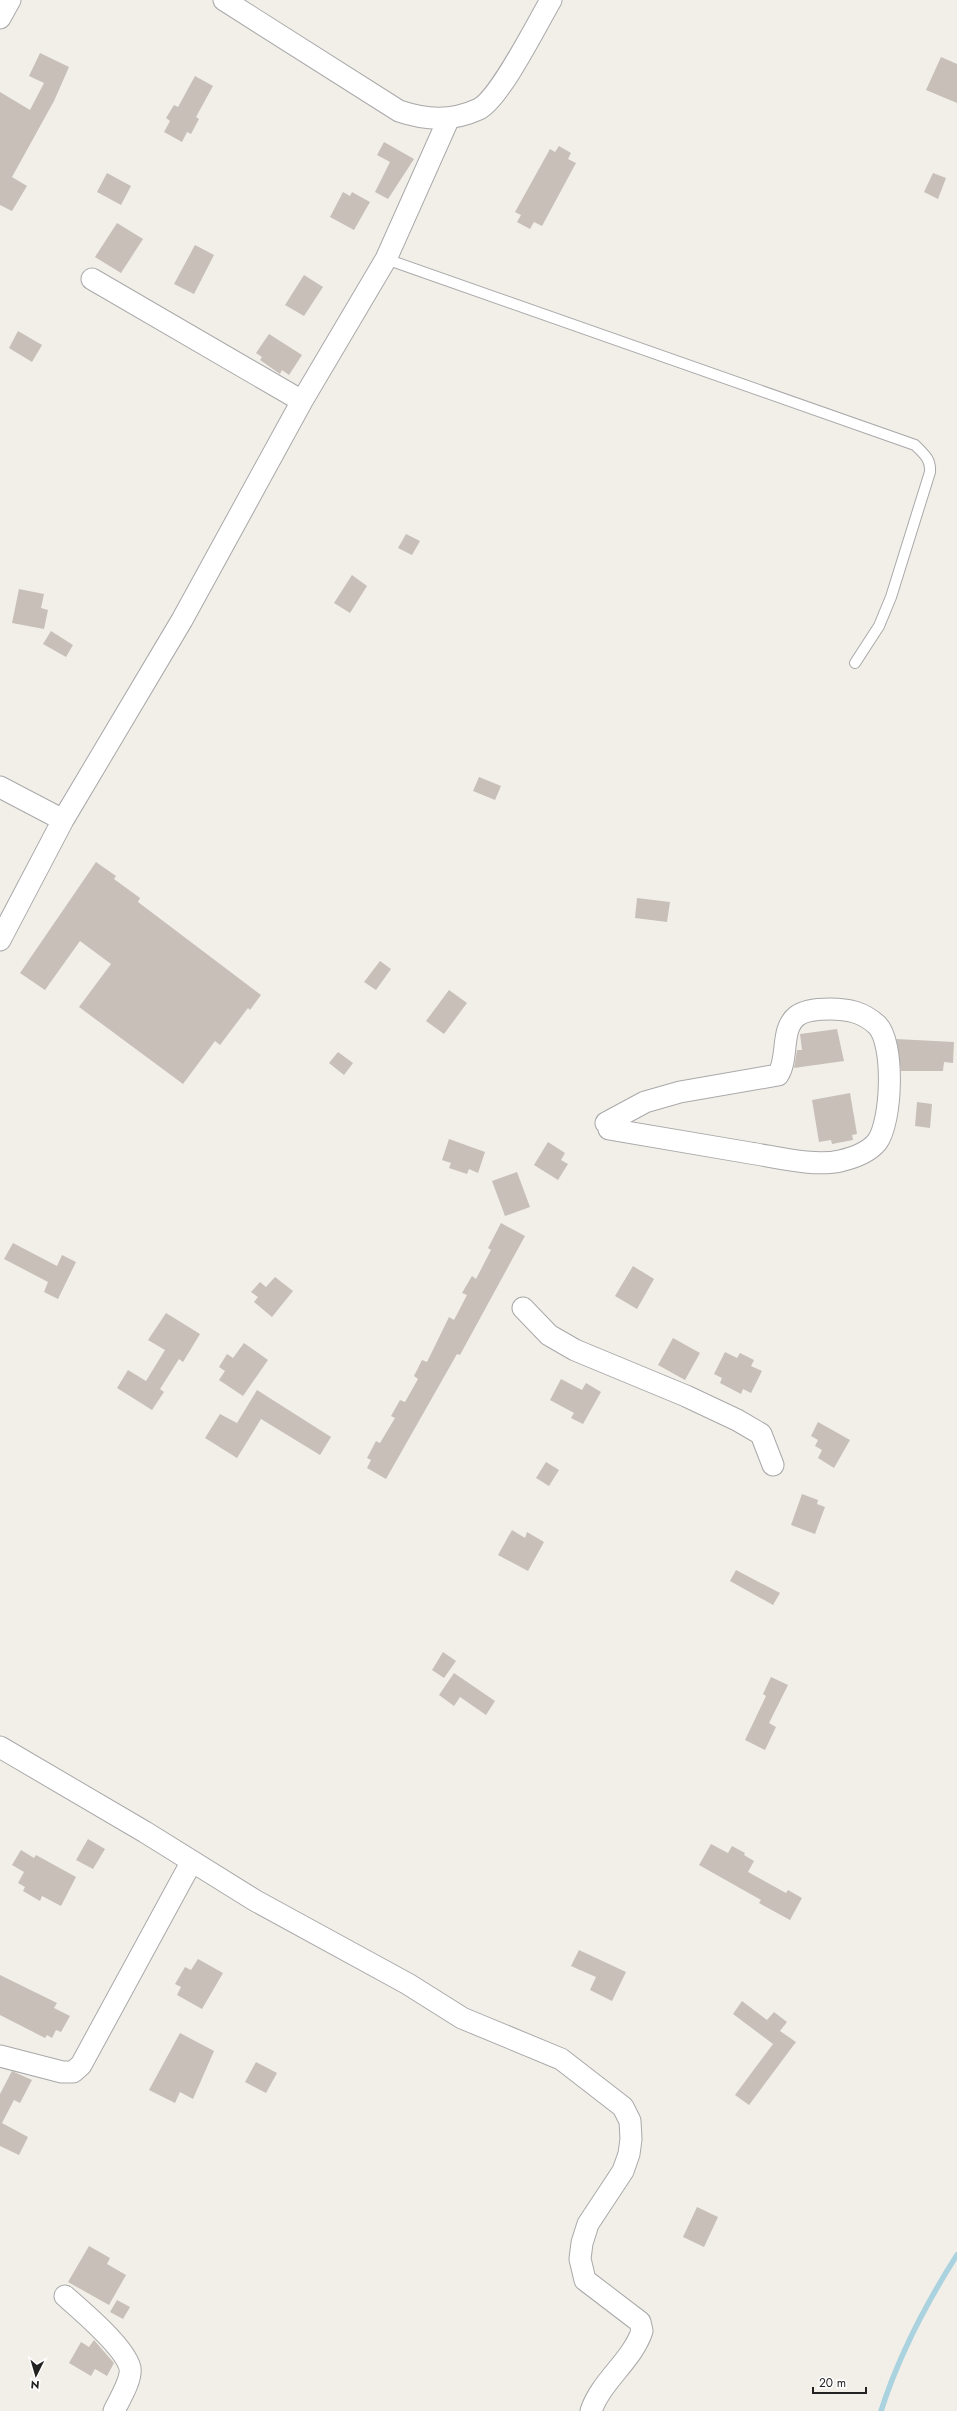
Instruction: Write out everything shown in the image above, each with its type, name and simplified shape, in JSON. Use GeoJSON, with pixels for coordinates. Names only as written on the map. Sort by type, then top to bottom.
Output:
{"type":"FeatureCollection","features":[{"type":"Feature","properties":{"kind":"street"},"geometry":{"type":"LineString","coordinates":[[0,18],[10,0]]}},
{"type":"Feature","properties":{"kind":"street"},"geometry":{"type":"LineString","coordinates":[[224,0],[399,111],[422,118],[449,118],[480,108],[498,90],[551,0]]}},
{"type":"Feature","properties":{"kind":"street"},"geometry":{"type":"LineString","coordinates":[[0,940],[63,820],[182,620],[302,401],[386,259],[449,118]]}},
{"type":"Feature","properties":{"kind":"street"},"geometry":{"type":"LineString","coordinates":[[92,279],[302,401]]}},
{"type":"Feature","properties":{"kind":"street"},"geometry":{"type":"LineString","coordinates":[[0,787],[63,820]]}},
{"type":"Feature","properties":{"kind":"street"},"geometry":{"type":"LineString","coordinates":[[847,1009],[865,1016],[878,1026],[885,1043],[889,1090],[887,1121],[877,1142],[862,1154],[839,1161],[777,1157],[608,1126],[645,1102],[680,1092],[778,1075],[784,1067],[789,1026],[798,1016],[818,1010],[847,1009]]}},
{"type":"Feature","properties":{"kind":"street"},"geometry":{"type":"LineString","coordinates":[[523,1308],[549,1335],[575,1350],[686,1396],[738,1420],[761,1434],[774,1465]]}},
{"type":"Feature","properties":{"kind":"street"},"geometry":{"type":"LineString","coordinates":[[0,1747],[192,1861],[256,1901],[408,1984],[469,2022],[561,2059],[623,2107],[630,2121],[631,2139],[629,2154],[623,2170],[588,2224],[582,2243],[580,2259],[585,2280],[640,2322],[642,2331],[633,2350],[601,2392],[591,2411]]}},
{"type":"Feature","properties":{"kind":"street"},"geometry":{"type":"LineString","coordinates":[[0,2056],[62,2072],[73,2072],[81,2065],[192,1861]]}},
{"type":"Feature","properties":{"kind":"street"},"geometry":{"type":"LineString","coordinates":[[65,2296],[106,2334],[125,2357],[130,2368],[128,2380],[114,2411]]}},
{"type":"Feature","properties":{"kind":"lane"},"geometry":{"type":"LineString","coordinates":[[386,259],[915,445],[927,457],[930,464],[930,472],[880,626],[855,663]]}},
{"type":"Feature","properties":{"kind":"building"},"geometry":{"type":"Polygon","coordinates":[[[40,53],[69,67],[54,101],[12,177],[27,186],[12,211],[0,205],[0,92],[30,110],[44,83],[29,76],[40,53]]]}},
{"type":"Feature","properties":{"kind":"building"},"geometry":{"type":"Polygon","coordinates":[[[941,57],[957,64],[957,103],[926,90],[941,57]]]}},
{"type":"Feature","properties":{"kind":"building"},"geometry":{"type":"Polygon","coordinates":[[[195,76],[213,86],[196,117],[199,119],[191,134],[187,132],[182,142],[164,132],[170,121],[166,118],[174,105],[178,107],[195,76]]]}},
{"type":"Feature","properties":{"kind":"building"},"geometry":{"type":"Polygon","coordinates":[[[384,142],[414,159],[388,199],[375,192],[390,162],[377,155],[384,142]]]}},
{"type":"Feature","properties":{"kind":"building"},"geometry":{"type":"Polygon","coordinates":[[[559,146],[571,153],[568,159],[576,163],[542,226],[534,222],[530,229],[517,222],[521,215],[515,212],[550,149],[555,152],[559,146]]]}},
{"type":"Feature","properties":{"kind":"building"},"geometry":{"type":"Polygon","coordinates":[[[107,173],[131,186],[121,205],[97,192],[107,173]]]}},
{"type":"Feature","properties":{"kind":"building"},"geometry":{"type":"Polygon","coordinates":[[[933,173],[946,178],[938,199],[924,192],[933,173]]]}},
{"type":"Feature","properties":{"kind":"building"},"geometry":{"type":"Polygon","coordinates":[[[343,192],[350,196],[352,192],[370,202],[354,230],[330,217],[343,192]]]}},
{"type":"Feature","properties":{"kind":"building"},"geometry":{"type":"Polygon","coordinates":[[[117,223],[143,239],[121,273],[95,257],[117,223]]]}},
{"type":"Feature","properties":{"kind":"building"},"geometry":{"type":"Polygon","coordinates":[[[195,245],[214,255],[194,294],[174,284],[195,245]]]}},
{"type":"Feature","properties":{"kind":"building"},"geometry":{"type":"Polygon","coordinates":[[[304,275],[323,287],[304,316],[285,305],[304,275]]]}},
{"type":"Feature","properties":{"kind":"building"},"geometry":{"type":"Polygon","coordinates":[[[18,331],[42,345],[32,362],[9,348],[18,331]]]}},
{"type":"Feature","properties":{"kind":"building"},"geometry":{"type":"Polygon","coordinates":[[[269,334],[302,355],[289,375],[282,370],[280,374],[260,360],[262,357],[256,353],[269,334]]]}},
{"type":"Feature","properties":{"kind":"building"},"geometry":{"type":"Polygon","coordinates":[[[406,534],[420,541],[412,555],[398,548],[406,534]]]}},
{"type":"Feature","properties":{"kind":"building"},"geometry":{"type":"Polygon","coordinates":[[[352,575],[367,586],[350,613],[334,603],[352,575]]]}},
{"type":"Feature","properties":{"kind":"building"},"geometry":{"type":"Polygon","coordinates":[[[19,589],[44,594],[41,608],[48,610],[44,629],[12,623],[19,589]]]}},
{"type":"Feature","properties":{"kind":"building"},"geometry":{"type":"Polygon","coordinates":[[[51,631],[73,645],[66,657],[43,644],[51,631]]]}},
{"type":"Feature","properties":{"kind":"building"},"geometry":{"type":"Polygon","coordinates":[[[479,777],[501,786],[495,800],[473,791],[479,777]]]}},
{"type":"Feature","properties":{"kind":"building"},"geometry":{"type":"Polygon","coordinates":[[[96,862],[116,876],[114,879],[140,898],[138,902],[261,995],[250,1010],[248,1008],[220,1045],[215,1041],[183,1084],[79,1007],[111,964],[80,941],[45,990],[20,973],[96,862]]]}},
{"type":"Feature","properties":{"kind":"building"},"geometry":{"type":"Polygon","coordinates":[[[637,898],[670,902],[667,922],[635,918],[637,898]]]}},
{"type":"Feature","properties":{"kind":"building"},"geometry":{"type":"Polygon","coordinates":[[[380,961],[391,969],[376,990],[364,982],[380,961]]]}},
{"type":"Feature","properties":{"kind":"building"},"geometry":{"type":"Polygon","coordinates":[[[449,990],[467,1003],[444,1034],[426,1021],[449,990]]]}},
{"type":"Feature","properties":{"kind":"building"},"geometry":{"type":"Polygon","coordinates":[[[837,1029],[844,1061],[794,1068],[797,1050],[802,1050],[800,1034],[837,1029]]]}},
{"type":"Feature","properties":{"kind":"building"},"geometry":{"type":"Polygon","coordinates":[[[896,1039],[954,1042],[953,1063],[944,1062],[943,1071],[901,1071],[896,1039]]]}},
{"type":"Feature","properties":{"kind":"building"},"geometry":{"type":"Polygon","coordinates":[[[338,1052],[353,1063],[344,1075],[329,1063],[338,1052]]]}},
{"type":"Feature","properties":{"kind":"building"},"geometry":{"type":"Polygon","coordinates":[[[850,1093],[857,1134],[852,1135],[853,1140],[832,1144],[831,1140],[819,1142],[812,1100],[850,1093]]]}},
{"type":"Feature","properties":{"kind":"building"},"geometry":{"type":"Polygon","coordinates":[[[917,1102],[932,1104],[930,1128],[915,1126],[917,1102]]]}},
{"type":"Feature","properties":{"kind":"building"},"geometry":{"type":"Polygon","coordinates":[[[449,1139],[485,1152],[478,1173],[469,1169],[467,1174],[449,1168],[451,1163],[442,1160],[449,1139]]]}},
{"type":"Feature","properties":{"kind":"building"},"geometry":{"type":"Polygon","coordinates":[[[548,1142],[565,1153],[561,1160],[568,1164],[558,1180],[534,1165],[548,1142]]]}},
{"type":"Feature","properties":{"kind":"building"},"geometry":{"type":"Polygon","coordinates":[[[517,1172],[530,1207],[505,1216],[492,1181],[517,1172]]]}},
{"type":"Feature","properties":{"kind":"building"},"geometry":{"type":"Polygon","coordinates":[[[501,1223],[525,1236],[460,1355],[457,1354],[386,1479],[367,1468],[371,1460],[367,1458],[376,1441],[380,1443],[395,1418],[391,1416],[400,1400],[405,1402],[418,1379],[414,1376],[422,1360],[427,1362],[449,1317],[454,1320],[467,1295],[462,1293],[472,1276],[476,1279],[491,1250],[488,1248],[501,1223]]]}},
{"type":"Feature","properties":{"kind":"building"},"geometry":{"type":"Polygon","coordinates":[[[13,1243],[57,1266],[62,1255],[76,1262],[58,1299],[44,1292],[48,1282],[4,1259],[13,1243]]]}},
{"type":"Feature","properties":{"kind":"building"},"geometry":{"type":"Polygon","coordinates":[[[633,1266],[654,1279],[637,1309],[615,1296],[633,1266]]]}},
{"type":"Feature","properties":{"kind":"building"},"geometry":{"type":"Polygon","coordinates":[[[275,1277],[293,1291],[272,1317],[254,1302],[258,1297],[251,1292],[260,1282],[266,1287],[275,1277]]]}},
{"type":"Feature","properties":{"kind":"building"},"geometry":{"type":"Polygon","coordinates":[[[166,1313],[200,1334],[183,1362],[179,1359],[160,1389],[164,1392],[152,1410],[117,1388],[128,1370],[146,1381],[165,1350],[148,1340],[166,1313]]]}},
{"type":"Feature","properties":{"kind":"building"},"geometry":{"type":"Polygon","coordinates":[[[673,1338],[700,1353],[685,1380],[658,1365],[673,1338]]]}},
{"type":"Feature","properties":{"kind":"building"},"geometry":{"type":"Polygon","coordinates":[[[244,1343],[268,1360],[243,1396],[219,1380],[225,1371],[219,1367],[227,1354],[233,1358],[244,1343]]]}},
{"type":"Feature","properties":{"kind":"building"},"geometry":{"type":"Polygon","coordinates":[[[725,1352],[737,1358],[740,1353],[754,1360],[751,1366],[762,1371],[751,1393],[743,1389],[741,1394],[720,1383],[722,1378],[714,1374],[725,1352]]]}},
{"type":"Feature","properties":{"kind":"building"},"geometry":{"type":"Polygon","coordinates":[[[561,1379],[582,1390],[586,1383],[601,1392],[583,1424],[571,1418],[574,1413],[550,1400],[561,1379]]]}},
{"type":"Feature","properties":{"kind":"building"},"geometry":{"type":"Polygon","coordinates":[[[257,1390],[331,1437],[320,1455],[261,1419],[237,1458],[205,1438],[220,1414],[237,1423],[257,1390]]]}},
{"type":"Feature","properties":{"kind":"building"},"geometry":{"type":"Polygon","coordinates":[[[818,1422],[850,1440],[834,1468],[818,1458],[822,1450],[815,1446],[818,1440],[811,1436],[818,1422]]]}},
{"type":"Feature","properties":{"kind":"building"},"geometry":{"type":"Polygon","coordinates":[[[546,1462],[559,1470],[549,1486],[536,1478],[546,1462]]]}},
{"type":"Feature","properties":{"kind":"building"},"geometry":{"type":"Polygon","coordinates":[[[802,1494],[818,1500],[817,1504],[825,1507],[815,1534],[791,1525],[802,1494]]]}},
{"type":"Feature","properties":{"kind":"building"},"geometry":{"type":"Polygon","coordinates":[[[512,1530],[525,1538],[527,1532],[544,1542],[528,1571],[498,1555],[512,1530]]]}},
{"type":"Feature","properties":{"kind":"building"},"geometry":{"type":"Polygon","coordinates":[[[736,1570],[780,1593],[773,1605],[730,1581],[736,1570]]]}},
{"type":"Feature","properties":{"kind":"building"},"geometry":{"type":"Polygon","coordinates":[[[443,1652],[456,1661],[444,1678],[432,1670],[443,1652]]]}},
{"type":"Feature","properties":{"kind":"building"},"geometry":{"type":"Polygon","coordinates":[[[454,1673],[495,1701],[486,1715],[460,1697],[454,1706],[439,1695],[454,1673]]]}},
{"type":"Feature","properties":{"kind":"building"},"geometry":{"type":"Polygon","coordinates":[[[771,1677],[788,1685],[769,1723],[776,1727],[765,1750],[745,1740],[766,1696],[763,1694],[771,1677]]]}},
{"type":"Feature","properties":{"kind":"building"},"geometry":{"type":"Polygon","coordinates":[[[88,1839],[105,1849],[93,1869],[76,1860],[88,1839]]]}},
{"type":"Feature","properties":{"kind":"building"},"geometry":{"type":"Polygon","coordinates":[[[711,1844],[728,1853],[732,1846],[745,1853],[744,1855],[754,1861],[748,1872],[786,1893],[788,1890],[802,1898],[790,1920],[759,1903],[761,1900],[699,1865],[711,1844]]]}},
{"type":"Feature","properties":{"kind":"building"},"geometry":{"type":"Polygon","coordinates":[[[21,1850],[34,1858],[36,1855],[76,1877],[61,1906],[42,1896],[40,1901],[23,1891],[25,1887],[18,1883],[24,1872],[12,1865],[21,1850]]]}},
{"type":"Feature","properties":{"kind":"building"},"geometry":{"type":"Polygon","coordinates":[[[579,1950],[626,1972],[612,2001],[590,1990],[596,1977],[571,1966],[579,1950]]]}},
{"type":"Feature","properties":{"kind":"building"},"geometry":{"type":"Polygon","coordinates":[[[198,1959],[223,1973],[202,2009],[177,1995],[181,1987],[175,1984],[185,1967],[191,1970],[198,1959]]]}},
{"type":"Feature","properties":{"kind":"building"},"geometry":{"type":"Polygon","coordinates":[[[0,1975],[57,2003],[54,2008],[70,2016],[61,2032],[56,2030],[52,2038],[47,2035],[45,2038],[0,2015],[0,1975]]]}},
{"type":"Feature","properties":{"kind":"building"},"geometry":{"type":"Polygon","coordinates":[[[742,2001],[767,2020],[774,2012],[787,2022],[780,2031],[796,2042],[749,2105],[735,2095],[773,2044],[733,2014],[742,2001]]]}},
{"type":"Feature","properties":{"kind":"building"},"geometry":{"type":"Polygon","coordinates":[[[180,2033],[214,2051],[193,2099],[180,2092],[175,2103],[149,2090],[180,2033]]]}},
{"type":"Feature","properties":{"kind":"building"},"geometry":{"type":"Polygon","coordinates":[[[256,2062],[277,2073],[266,2093],[245,2082],[256,2062]]]}},
{"type":"Feature","properties":{"kind":"building"},"geometry":{"type":"Polygon","coordinates":[[[12,2071],[32,2080],[20,2103],[14,2100],[2,2123],[28,2137],[19,2155],[0,2146],[0,2094],[12,2071]]]}},
{"type":"Feature","properties":{"kind":"building"},"geometry":{"type":"Polygon","coordinates":[[[697,2207],[718,2217],[704,2247],[683,2237],[697,2207]]]}},
{"type":"Feature","properties":{"kind":"building"},"geometry":{"type":"Polygon","coordinates":[[[89,2246],[110,2258],[107,2264],[126,2275],[109,2305],[68,2282],[89,2246]]]}},
{"type":"Feature","properties":{"kind":"building"},"geometry":{"type":"Polygon","coordinates":[[[117,2300],[130,2307],[123,2319],[110,2312],[117,2300]]]}},
{"type":"Feature","properties":{"kind":"building"},"geometry":{"type":"Polygon","coordinates":[[[94,2340],[114,2363],[107,2376],[95,2369],[91,2376],[69,2363],[81,2342],[89,2347],[94,2340]]]}},
{"type":"Feature","properties":{"kind":"waterway"},"geometry":{"type":"LineString","coordinates":[[881,2411],[896,2370],[914,2331],[934,2293],[957,2255]]}}]}
